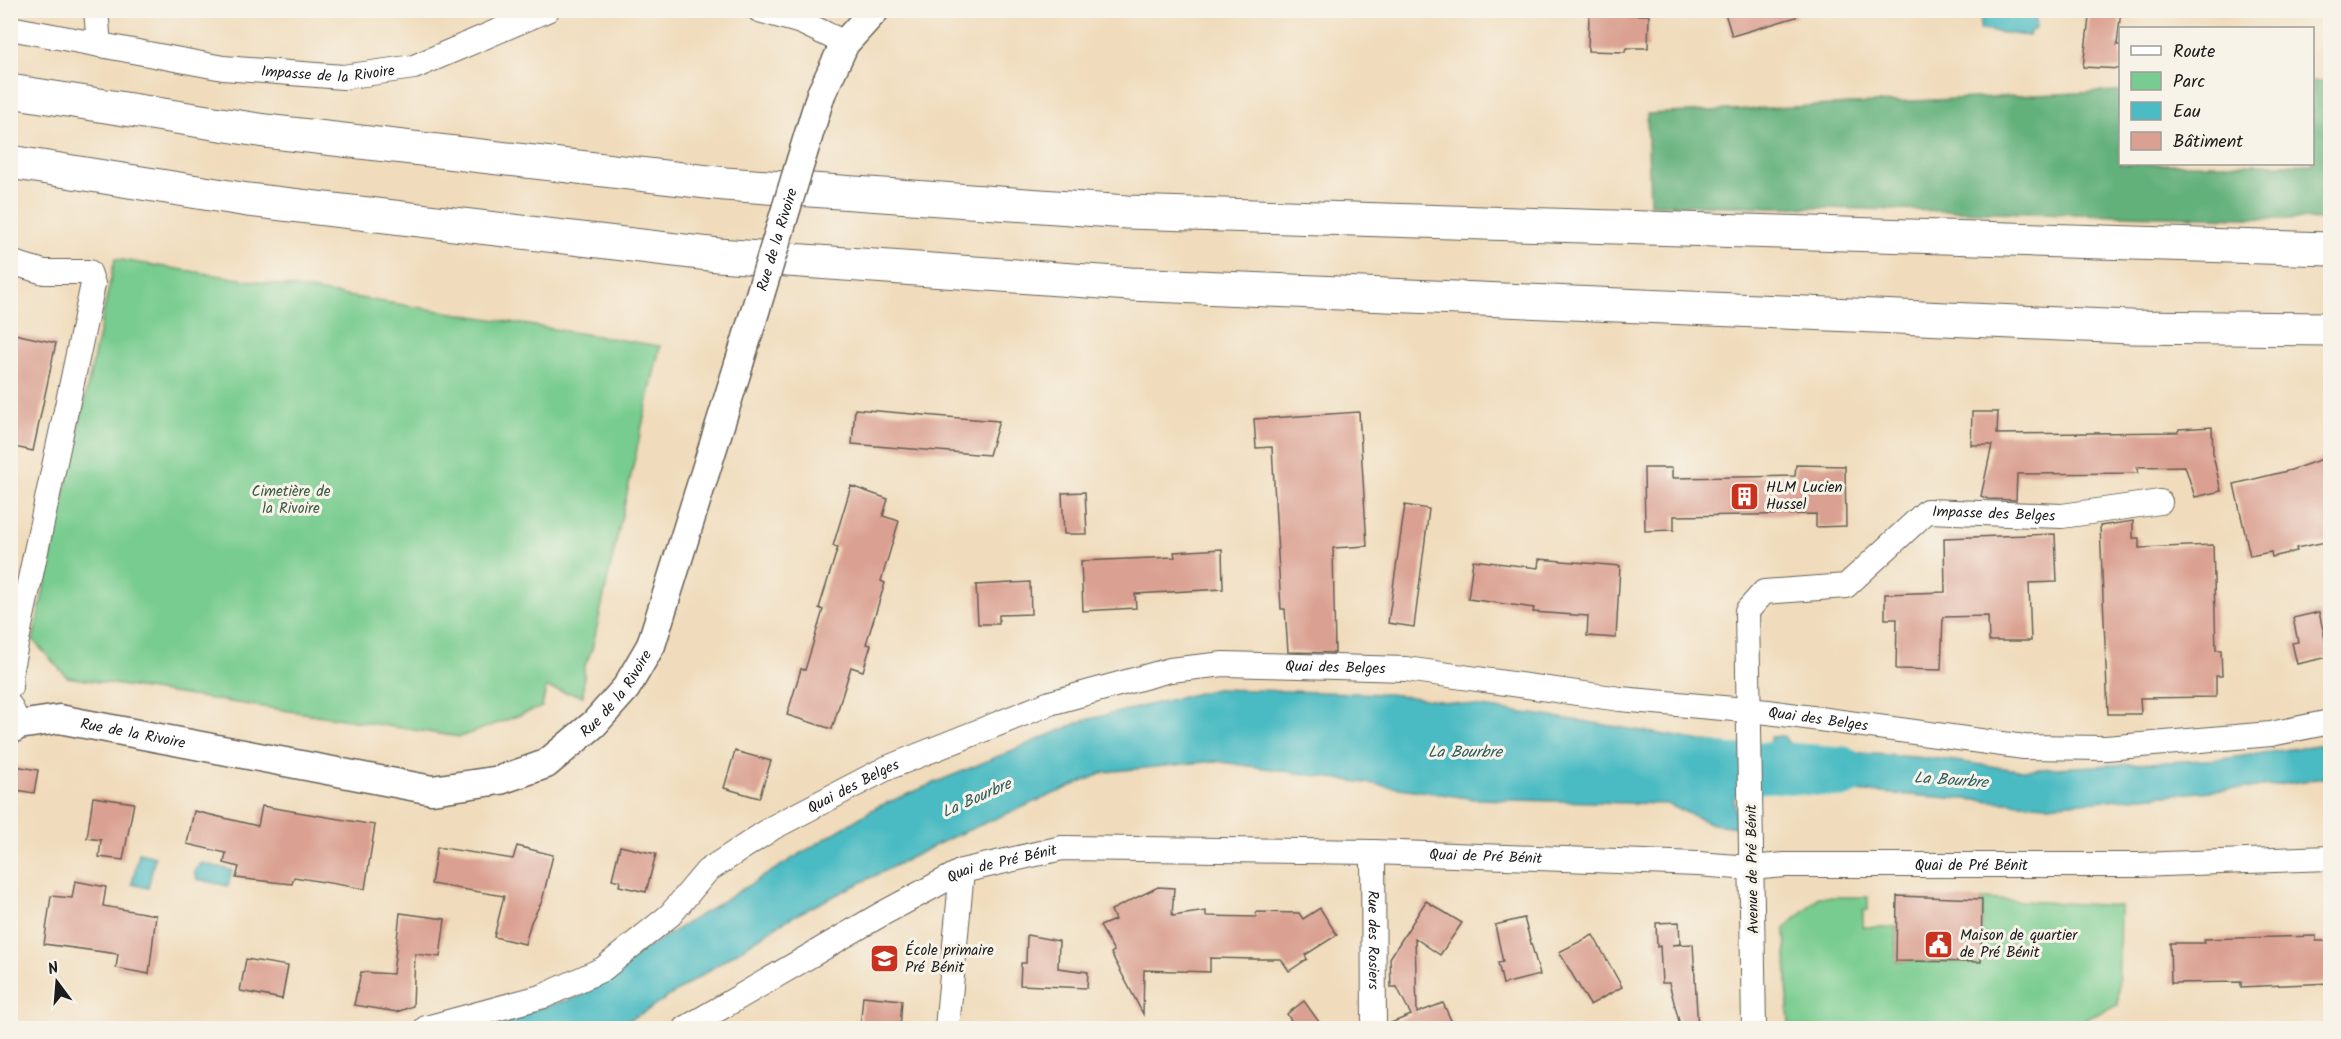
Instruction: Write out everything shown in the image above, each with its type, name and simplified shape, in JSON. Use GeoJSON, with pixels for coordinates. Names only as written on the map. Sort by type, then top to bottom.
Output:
{"type":"FeatureCollection","features":[{"type":"Feature","properties":{"kind":"highway"},"geometry":{"type":"LineString","coordinates":[[10,91],[265,130],[725,184],[1127,212],[2331,249]]}},
{"type":"Feature","properties":{"kind":"highway"},"geometry":{"type":"LineString","coordinates":[[10,162],[248,200],[730,256],[1130,284],[2131,327],[2331,329]]}},
{"type":"Feature","properties":{"kind":"street"},"geometry":{"type":"LineString","coordinates":[[96,10],[99,45]]}},
{"type":"Feature","properties":{"kind":"street","name":"Impasse de la Rivoire"},"geometry":{"type":"LineString","coordinates":[[10,28],[223,68],[343,77],[414,67],[547,10]]}},
{"type":"Feature","properties":{"kind":"street"},"geometry":{"type":"LineString","coordinates":[[759,10],[801,22],[845,43]]}},
{"type":"Feature","properties":{"kind":"street","name":"Rue de la Rivoire"},"geometry":{"type":"LineString","coordinates":[[13,720],[59,719],[432,790],[500,780],[546,764],[594,724],[626,688],[651,645],[822,94],[845,43],[875,10]]}},
{"type":"Feature","properties":{"kind":"street"},"geometry":{"type":"LineString","coordinates":[[10,262],[44,272],[89,272],[93,284],[11,668],[10,687]]}},
{"type":"Feature","properties":{"kind":"street","name":"Impasse des Belges"},"geometry":{"type":"LineString","coordinates":[[1749,721],[1747,611],[1764,592],[1846,586],[1926,512],[2062,516],[2160,502]]}},
{"type":"Feature","properties":{"kind":"street","name":"Quai des Belges"},"geometry":{"type":"LineString","coordinates":[[426,1029],[544,996],[603,969],[670,915],[707,871],[774,827],[887,768],[1050,702],[1170,670],[1224,664],[1406,669],[1620,699],[1749,721],[2024,747],[2106,747],[2271,734],[2331,722]]}},
{"type":"Feature","properties":{"kind":"street","name":"Avenue de Pré Bénit"},"geometry":{"type":"LineString","coordinates":[[1749,721],[1754,1029]]}},
{"type":"Feature","properties":{"kind":"street","name":"Quai de Pré Bénit"},"geometry":{"type":"LineString","coordinates":[[686,1029],[880,915],[962,871],[1062,848],[1373,852],[1750,868],[1785,865],[2138,866],[2331,858]]}},
{"type":"Feature","properties":{"kind":"street","name":"Rue des Rosiers"},"geometry":{"type":"LineString","coordinates":[[1373,852],[1374,1029]]}},
{"type":"Feature","properties":{"kind":"street"},"geometry":{"type":"LineString","coordinates":[[947,1029],[962,871]]}},
{"type":"Feature","properties":{"kind":"green space"},"geometry":{"type":"Polygon","coordinates":[[[2314,81],[2330,81],[2330,220],[1650,204],[1647,114],[2119,91],[2119,165],[2314,165],[2314,81]]]}},
{"type":"Feature","properties":{"kind":"green space","name":"Cimetière de la Rivoire"},"geometry":{"type":"Polygon","coordinates":[[[115,259],[660,346],[592,649],[584,668],[583,696],[546,688],[542,707],[460,737],[67,677],[33,640],[115,259]]]}},
{"type":"Feature","properties":{"kind":"green space"},"geometry":{"type":"Polygon","coordinates":[[[1819,897],[1868,897],[1868,910],[1863,910],[1863,927],[1896,927],[1896,961],[1981,962],[1982,899],[2120,906],[2118,1005],[2066,1028],[1789,1028],[1785,928],[1819,897]]]}},
{"type":"Feature","properties":{"kind":"water"},"geometry":{"type":"Polygon","coordinates":[[[1982,11],[2032,12],[2036,19],[2036,28],[2030,32],[2029,36],[1980,30],[1982,11]]]}},
{"type":"Feature","properties":{"kind":"water","name":"La Bourbre"},"geometry":{"type":"Polygon","coordinates":[[[1216,689],[1390,694],[1588,722],[1731,746],[1736,827],[1712,824],[1667,804],[1475,799],[1215,761],[1105,772],[950,838],[786,920],[648,1010],[613,1028],[470,1028],[581,996],[646,948],[877,807],[1085,720],[1216,689]]]}},
{"type":"Feature","properties":{"kind":"water","name":"La Bourbre"},"geometry":{"type":"Polygon","coordinates":[[[1783,736],[1793,748],[1940,759],[2019,770],[2223,759],[2330,743],[2330,777],[2271,786],[2047,805],[1772,785],[1770,737],[1783,736]]]}},
{"type":"Feature","properties":{"kind":"water"},"geometry":{"type":"Polygon","coordinates":[[[139,853],[155,857],[148,888],[132,884],[139,853]]]}},
{"type":"Feature","properties":{"kind":"water"},"geometry":{"type":"Polygon","coordinates":[[[201,863],[232,870],[228,886],[197,879],[194,871],[201,863]]]}},
{"type":"Feature","properties":{"kind":"building"},"geometry":{"type":"Polygon","coordinates":[[[1724,10],[1796,10],[1796,17],[1732,36],[1724,10]]]}},
{"type":"Feature","properties":{"kind":"building"},"geometry":{"type":"Polygon","coordinates":[[[2090,10],[2121,10],[2117,45],[2119,45],[2119,69],[2083,67],[2090,10]]]}},
{"type":"Feature","properties":{"kind":"building"},"geometry":{"type":"Polygon","coordinates":[[[1589,14],[1649,15],[1648,48],[1626,48],[1625,52],[1588,51],[1589,14]]]}},
{"type":"Feature","properties":{"kind":"building"},"geometry":{"type":"Polygon","coordinates":[[[10,333],[56,343],[33,451],[10,446],[10,333]]]}},
{"type":"Feature","properties":{"kind":"building"},"geometry":{"type":"Polygon","coordinates":[[[855,409],[999,421],[989,455],[852,444],[855,409]]]}},
{"type":"Feature","properties":{"kind":"building"},"geometry":{"type":"Polygon","coordinates":[[[1359,412],[1367,546],[1333,548],[1335,653],[1288,652],[1285,609],[1281,609],[1272,447],[1256,448],[1254,419],[1359,412]]]}},
{"type":"Feature","properties":{"kind":"building"},"geometry":{"type":"Polygon","coordinates":[[[1972,412],[1998,412],[1997,434],[2178,432],[2179,429],[2212,427],[2213,455],[2221,491],[2195,497],[2185,466],[2137,467],[2138,473],[2017,474],[2016,500],[1988,499],[1981,496],[1992,445],[1971,445],[1972,412]]]}},
{"type":"Feature","properties":{"kind":"building"},"geometry":{"type":"Polygon","coordinates":[[[2331,456],[2331,541],[2296,548],[2297,551],[2272,557],[2271,552],[2250,556],[2234,484],[2291,470],[2331,456]]]}},
{"type":"Feature","properties":{"kind":"building","name":"HLM Lucien Hussel"},"geometry":{"type":"Polygon","coordinates":[[[1796,465],[1845,466],[1846,526],[1816,527],[1816,514],[1674,516],[1674,530],[1645,531],[1644,468],[1672,468],[1672,478],[1795,476],[1796,465]]]}},
{"type":"Feature","properties":{"kind":"building"},"geometry":{"type":"Polygon","coordinates":[[[851,486],[888,499],[883,516],[899,521],[881,581],[885,583],[866,644],[871,645],[863,671],[851,667],[832,729],[787,715],[801,669],[805,670],[823,610],[819,608],[838,547],[833,546],[851,486]]]}},
{"type":"Feature","properties":{"kind":"building"},"geometry":{"type":"Polygon","coordinates":[[[1085,492],[1087,534],[1064,534],[1062,493],[1085,492]]]}},
{"type":"Feature","properties":{"kind":"building"},"geometry":{"type":"Polygon","coordinates":[[[1405,505],[1429,509],[1414,627],[1388,623],[1405,505]]]}},
{"type":"Feature","properties":{"kind":"building"},"geometry":{"type":"Polygon","coordinates":[[[2133,521],[2133,538],[2139,538],[2139,548],[2213,545],[2216,650],[2221,650],[2222,676],[2216,676],[2216,697],[2140,698],[2141,714],[2108,714],[2100,526],[2133,521]]]}},
{"type":"Feature","properties":{"kind":"building"},"geometry":{"type":"Polygon","coordinates":[[[2055,534],[2057,582],[2029,583],[2031,641],[1989,641],[1988,616],[1943,617],[1941,670],[1896,669],[1897,619],[1885,619],[1885,594],[1945,592],[1944,538],[2055,534]]]}},
{"type":"Feature","properties":{"kind":"building"},"geometry":{"type":"Polygon","coordinates":[[[1222,549],[1223,589],[1135,594],[1136,608],[1083,611],[1081,561],[1175,557],[1174,552],[1222,549]]]}},
{"type":"Feature","properties":{"kind":"building"},"geometry":{"type":"Polygon","coordinates":[[[1539,559],[1620,566],[1616,638],[1587,636],[1588,616],[1533,612],[1534,608],[1468,599],[1473,560],[1538,568],[1539,559]]]}},
{"type":"Feature","properties":{"kind":"building"},"geometry":{"type":"Polygon","coordinates":[[[1030,582],[1031,614],[999,615],[999,624],[978,624],[976,585],[1030,582]]]}},
{"type":"Feature","properties":{"kind":"building"},"geometry":{"type":"Polygon","coordinates":[[[2319,612],[2329,657],[2297,664],[2292,643],[2298,642],[2293,618],[2319,612]]]}},
{"type":"Feature","properties":{"kind":"building"},"geometry":{"type":"Polygon","coordinates":[[[735,751],[771,761],[759,798],[724,788],[735,751]]]}},
{"type":"Feature","properties":{"kind":"building"},"geometry":{"type":"Polygon","coordinates":[[[10,765],[38,770],[34,793],[10,789],[10,765]]]}},
{"type":"Feature","properties":{"kind":"building"},"geometry":{"type":"Polygon","coordinates":[[[93,797],[134,803],[123,860],[99,857],[101,840],[87,838],[93,797]]]}},
{"type":"Feature","properties":{"kind":"building"},"geometry":{"type":"Polygon","coordinates":[[[262,806],[375,825],[365,889],[294,877],[292,884],[236,878],[239,867],[224,863],[226,853],[187,844],[194,811],[258,826],[262,806]]]}},
{"type":"Feature","properties":{"kind":"building"},"geometry":{"type":"Polygon","coordinates":[[[517,846],[553,855],[542,901],[531,922],[525,944],[494,937],[504,896],[431,884],[437,847],[513,859],[517,846]]]}},
{"type":"Feature","properties":{"kind":"building"},"geometry":{"type":"Polygon","coordinates":[[[620,846],[656,854],[646,892],[619,886],[620,881],[612,879],[620,846]]]}},
{"type":"Feature","properties":{"kind":"building"},"geometry":{"type":"Polygon","coordinates":[[[75,881],[106,887],[103,906],[156,915],[149,974],[116,968],[118,954],[44,944],[51,896],[72,898],[75,881]]]}},
{"type":"Feature","properties":{"kind":"building"},"geometry":{"type":"Polygon","coordinates":[[[1158,887],[1174,888],[1172,916],[1206,911],[1206,916],[1256,917],[1256,912],[1299,913],[1303,919],[1320,908],[1337,935],[1305,955],[1307,959],[1289,971],[1281,959],[1210,958],[1210,972],[1144,970],[1143,1014],[1111,953],[1114,951],[1100,926],[1115,920],[1111,910],[1158,887]]]}},
{"type":"Feature","properties":{"kind":"building","name":"Maison de quartier de Pré Bénit"},"geometry":{"type":"Polygon","coordinates":[[[1897,896],[1982,899],[1981,962],[1896,961],[1897,896]]]}},
{"type":"Feature","properties":{"kind":"building"},"geometry":{"type":"Polygon","coordinates":[[[1426,901],[1462,923],[1440,955],[1415,938],[1417,1013],[1443,1003],[1455,1029],[1388,1029],[1388,1024],[1411,1015],[1397,987],[1391,987],[1390,958],[1426,901]]]}},
{"type":"Feature","properties":{"kind":"building"},"geometry":{"type":"Polygon","coordinates":[[[400,913],[445,919],[440,957],[415,954],[413,1006],[397,1012],[354,1005],[361,972],[393,974],[400,913]]]}},
{"type":"Feature","properties":{"kind":"building"},"geometry":{"type":"Polygon","coordinates":[[[1524,918],[1540,975],[1503,984],[1498,963],[1503,962],[1495,925],[1524,918]]]}},
{"type":"Feature","properties":{"kind":"building"},"geometry":{"type":"Polygon","coordinates":[[[1679,922],[1680,944],[1672,945],[1693,944],[1698,1029],[1681,1029],[1669,983],[1662,983],[1656,923],[1679,922]]]}},
{"type":"Feature","properties":{"kind":"building"},"geometry":{"type":"Polygon","coordinates":[[[1027,935],[1059,941],[1058,968],[1088,972],[1087,988],[1020,985],[1021,963],[1026,963],[1027,935]]]}},
{"type":"Feature","properties":{"kind":"building"},"geometry":{"type":"Polygon","coordinates":[[[1593,935],[1622,987],[1590,1005],[1559,952],[1593,935]]]}},
{"type":"Feature","properties":{"kind":"building"},"geometry":{"type":"Polygon","coordinates":[[[2316,936],[2316,941],[2331,941],[2331,983],[2241,987],[2241,982],[2171,983],[2170,943],[2205,943],[2204,939],[2316,936]]]}},
{"type":"Feature","properties":{"kind":"building"},"geometry":{"type":"Polygon","coordinates":[[[246,959],[288,966],[282,999],[240,991],[246,959]]]}},
{"type":"Feature","properties":{"kind":"building"},"geometry":{"type":"Polygon","coordinates":[[[863,996],[902,1000],[900,1029],[860,1029],[863,996]]]}},
{"type":"Feature","properties":{"kind":"building"},"geometry":{"type":"Polygon","coordinates":[[[1304,1001],[1324,1029],[1296,1029],[1287,1014],[1304,1001]]]}},
{"type":"Feature","properties":{"kind":"waterway","name":"La Bourbre"},"geometry":{"type":"LineString","coordinates":[[1662,763],[1733,770],[1772,767],[1843,772]]}},
{"type":"Feature","properties":{"kind":"place","name":"HLM Lucien Hussel"},"geometry":{"type":"Point","coordinates":[1745,496]}},
{"type":"Feature","properties":{"kind":"place","name":"Maison de quartier de Pré Bénit"},"geometry":{"type":"Point","coordinates":[1939,944]}},
{"type":"Feature","properties":{"kind":"place","name":"École primaire Pré Bénit"},"geometry":{"type":"Point","coordinates":[884,959]}}]}
